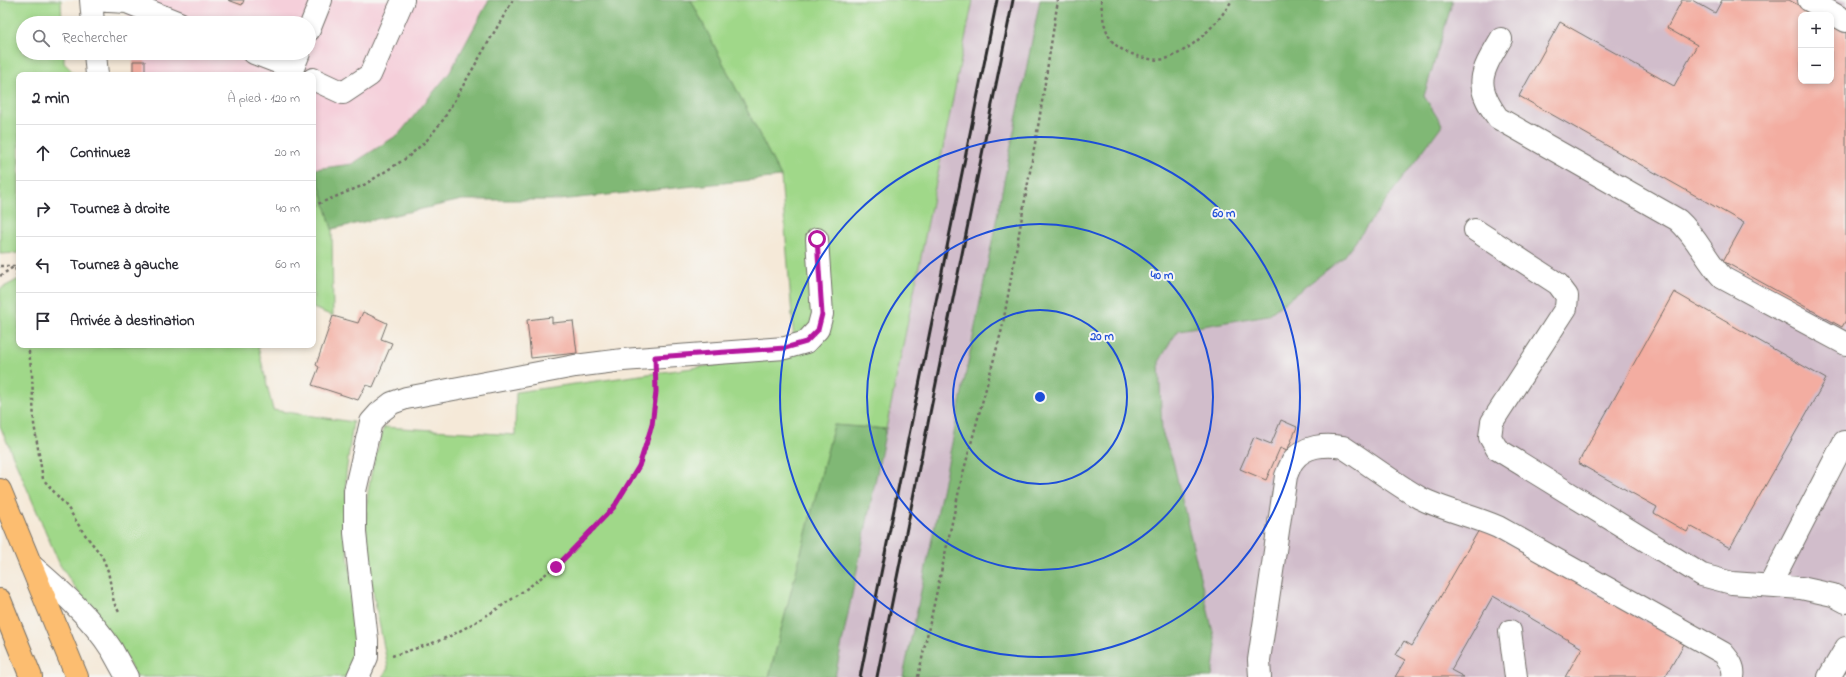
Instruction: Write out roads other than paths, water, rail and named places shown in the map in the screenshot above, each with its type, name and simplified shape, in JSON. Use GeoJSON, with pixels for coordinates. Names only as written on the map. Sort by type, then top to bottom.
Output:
{"type":"FeatureCollection","features":[{"type":"Feature","properties":{"kind":"highway"},"geometry":{"type":"LineString","coordinates":[[0,490],[77,677]]}},
{"type":"Feature","properties":{"kind":"highway"},"geometry":{"type":"LineString","coordinates":[[0,600],[31,677]]}},
{"type":"Feature","properties":{"kind":"street"},"geometry":{"type":"LineString","coordinates":[[92,16],[91,0],[127,2],[162,16]]}},
{"type":"Feature","properties":{"kind":"street"},"geometry":{"type":"LineString","coordinates":[[315,16],[321,0]]}},
{"type":"Feature","properties":{"kind":"street"},"geometry":{"type":"LineString","coordinates":[[316,80],[343,94],[370,75],[403,0]]}},
{"type":"Feature","properties":{"kind":"street"},"geometry":{"type":"LineString","coordinates":[[1808,0],[1846,21]]}},
{"type":"Feature","properties":{"kind":"street"},"geometry":{"type":"LineString","coordinates":[[1501,39],[1486,65],[1482,83],[1486,102],[1498,118],[1678,220],[1689,230],[1713,267],[1723,278],[1846,344]]}},
{"type":"Feature","properties":{"kind":"street"},"geometry":{"type":"LineString","coordinates":[[95,60],[96,72]]}},
{"type":"Feature","properties":{"kind":"street"},"geometry":{"type":"LineString","coordinates":[[278,60],[299,66]]}},
{"type":"Feature","properties":{"kind":"street"},"geometry":{"type":"LineString","coordinates":[[1475,230],[1558,284],[1567,296],[1566,308],[1492,422],[1490,437],[1497,449],[1702,575],[1732,583],[1801,588],[1832,595],[1846,602]]}},
{"type":"Feature","properties":{"kind":"street"},"geometry":{"type":"LineString","coordinates":[[361,671],[367,657],[367,640],[355,533],[354,505],[355,491],[367,435],[371,422],[379,413],[392,404],[406,398],[575,366],[655,357],[785,348],[806,342],[818,330],[822,314],[817,239]]}},
{"type":"Feature","properties":{"kind":"street"},"geometry":{"type":"LineString","coordinates":[[1770,585],[1844,442]]}},
{"type":"Feature","properties":{"kind":"street"},"geometry":{"type":"LineString","coordinates":[[1260,677],[1259,660],[1286,476],[1292,461],[1303,452],[1329,444],[1343,447],[1420,498],[1440,506],[1477,517],[1498,527],[1723,653],[1731,663],[1734,673],[1733,677]]}},
{"type":"Feature","properties":{"kind":"street"},"geometry":{"type":"LineString","coordinates":[[31,564],[55,586],[95,628],[111,649],[127,677]]}},
{"type":"Feature","properties":{"kind":"street"},"geometry":{"type":"LineString","coordinates":[[1510,631],[1516,677]]}},
{"type":"Feature","properties":{"kind":"street"},"geometry":{"type":"LineString","coordinates":[[1837,673],[1846,648]]}},
{"type":"Feature","properties":{"kind":"railway"},"geometry":{"type":"LineString","coordinates":[[860,677],[997,0]]}},
{"type":"Feature","properties":{"kind":"railway"},"geometry":{"type":"LineString","coordinates":[[877,677],[1013,0]]}}]}
